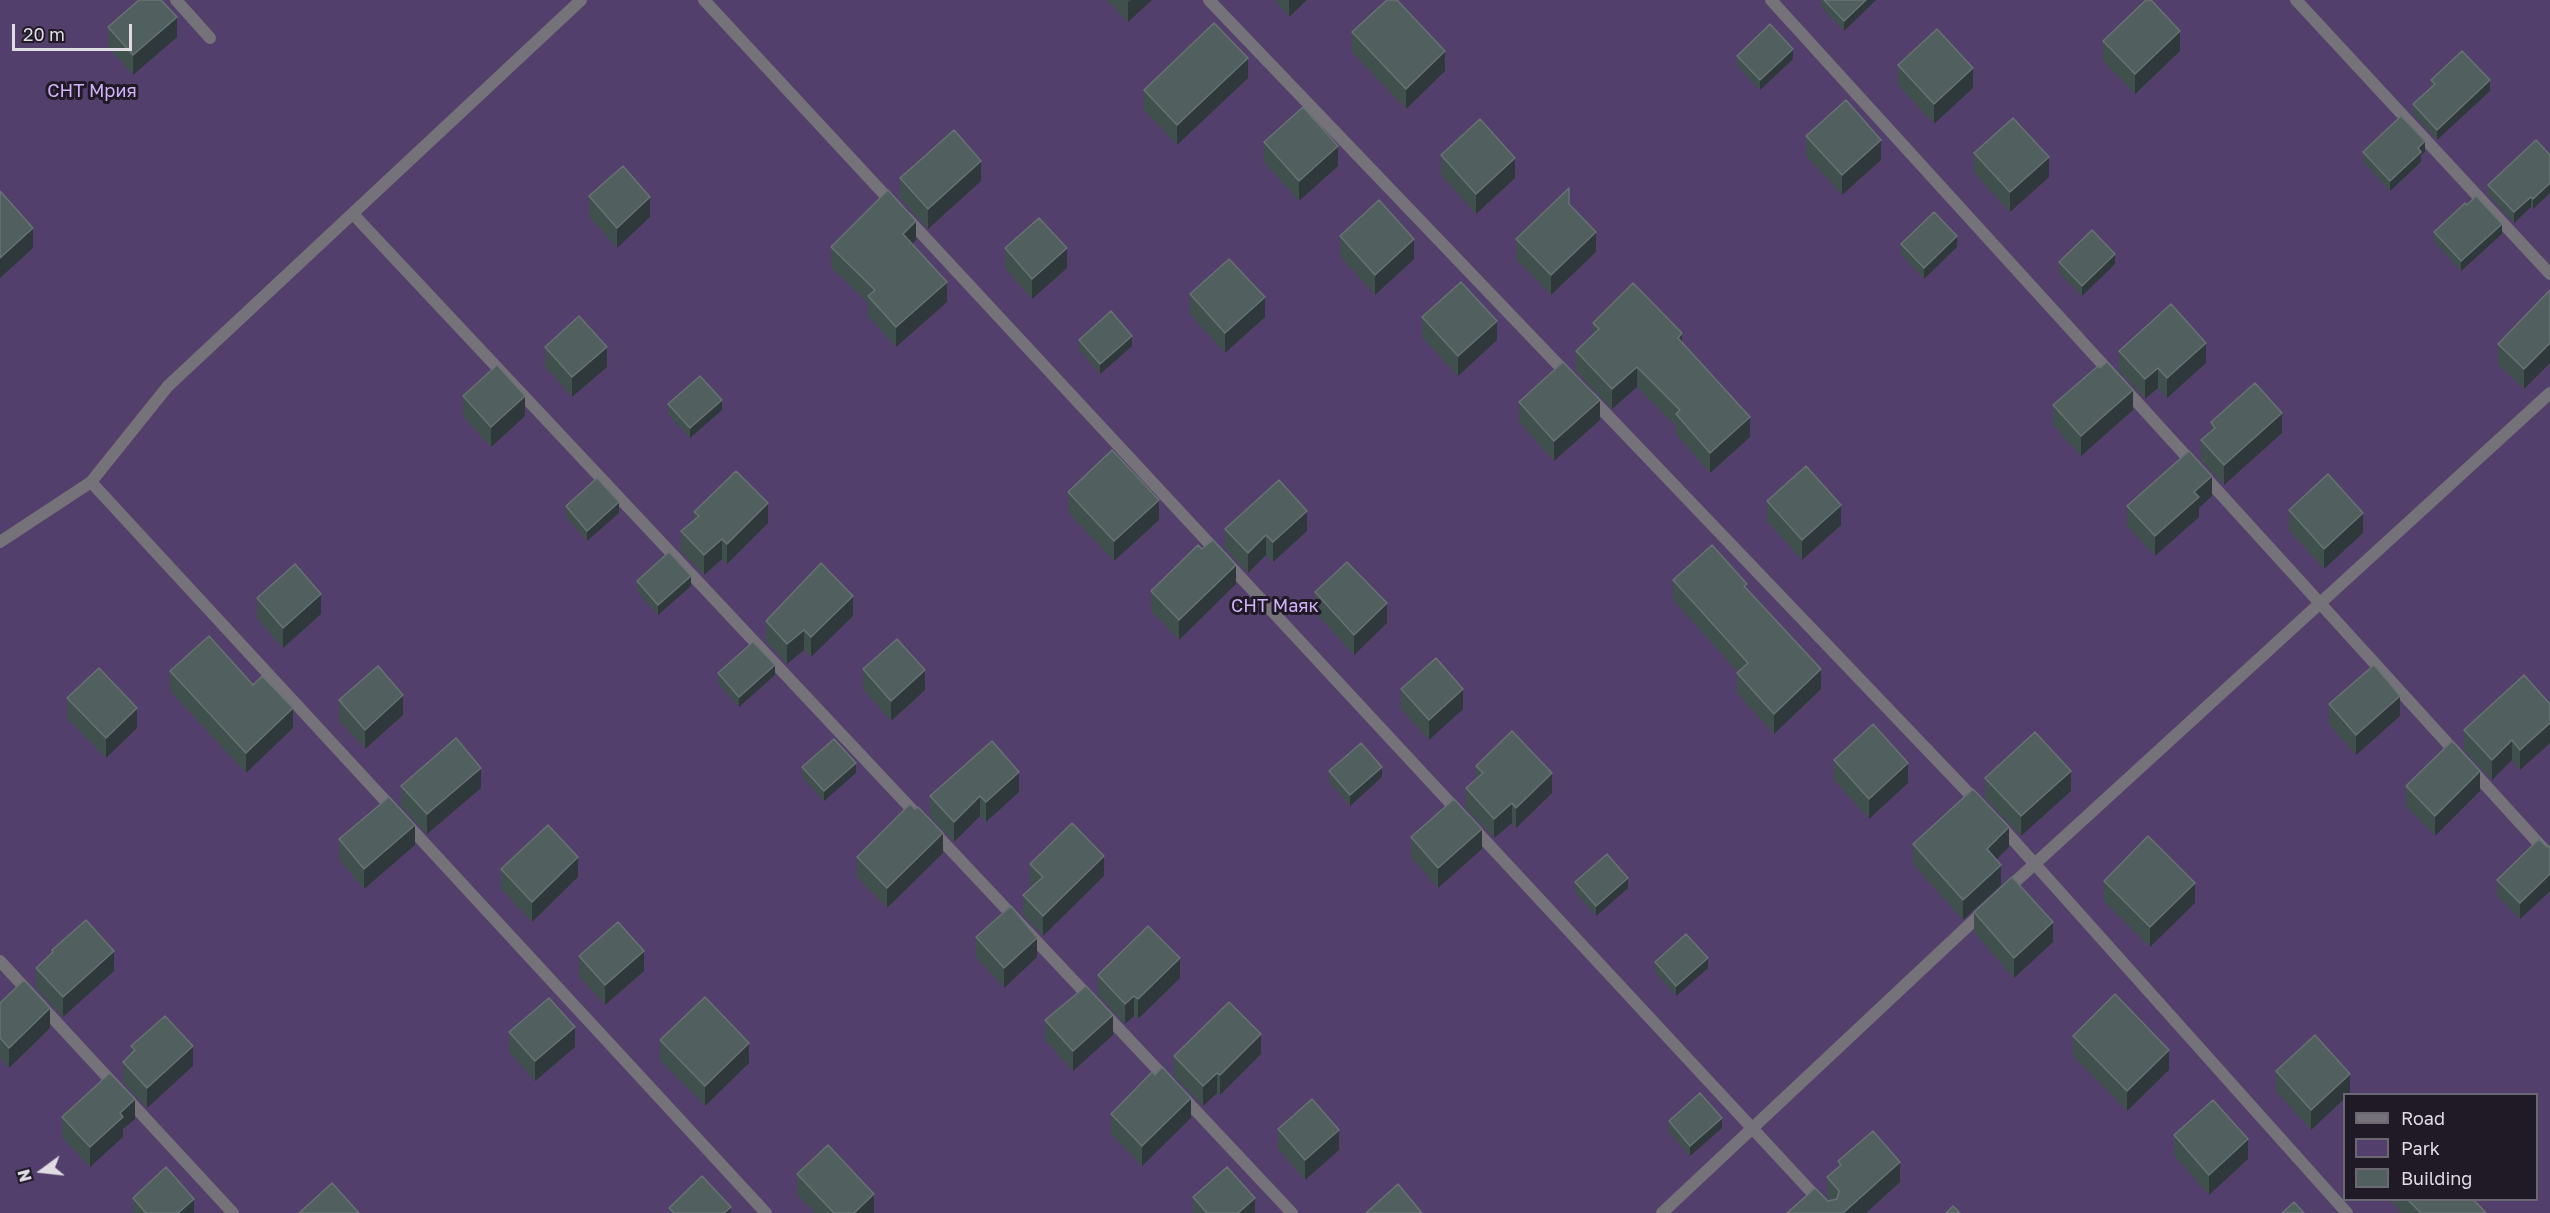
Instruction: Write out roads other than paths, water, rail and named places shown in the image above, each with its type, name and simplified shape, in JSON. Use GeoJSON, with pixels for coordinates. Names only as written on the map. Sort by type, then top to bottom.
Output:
{"type":"FeatureCollection","features":[{"type":"Feature","properties":{"kind":"street"},"geometry":{"type":"LineString","coordinates":[[176,0],[210,38]]}},
{"type":"Feature","properties":{"kind":"street"},"geometry":{"type":"LineString","coordinates":[[0,542],[91,482],[168,386],[580,0]]}},
{"type":"Feature","properties":{"kind":"street"},"geometry":{"type":"LineString","coordinates":[[704,0],[1831,1213]]}},
{"type":"Feature","properties":{"kind":"street"},"geometry":{"type":"LineString","coordinates":[[1209,0],[2036,862],[2348,1213]]}},
{"type":"Feature","properties":{"kind":"street"},"geometry":{"type":"LineString","coordinates":[[1771,0],[2550,856]]}},
{"type":"Feature","properties":{"kind":"street"},"geometry":{"type":"LineString","coordinates":[[2296,0],[2550,274]]}},
{"type":"Feature","properties":{"kind":"street"},"geometry":{"type":"LineString","coordinates":[[353,214],[1292,1213]]}},
{"type":"Feature","properties":{"kind":"street"},"geometry":{"type":"LineString","coordinates":[[1662,1213],[2036,862],[2550,393]]}},
{"type":"Feature","properties":{"kind":"street"},"geometry":{"type":"LineString","coordinates":[[91,482],[766,1213]]}},
{"type":"Feature","properties":{"kind":"street"},"geometry":{"type":"LineString","coordinates":[[0,961],[232,1213]]}},
{"type":"Feature","properties":{"kind":"park label","name":"СНТ Мрия"},"geometry":{"type":"Point","coordinates":[92,91]}},
{"type":"Feature","properties":{"kind":"park label","name":"СНТ Маяк"},"geometry":{"type":"Point","coordinates":[1275,606]}}]}
